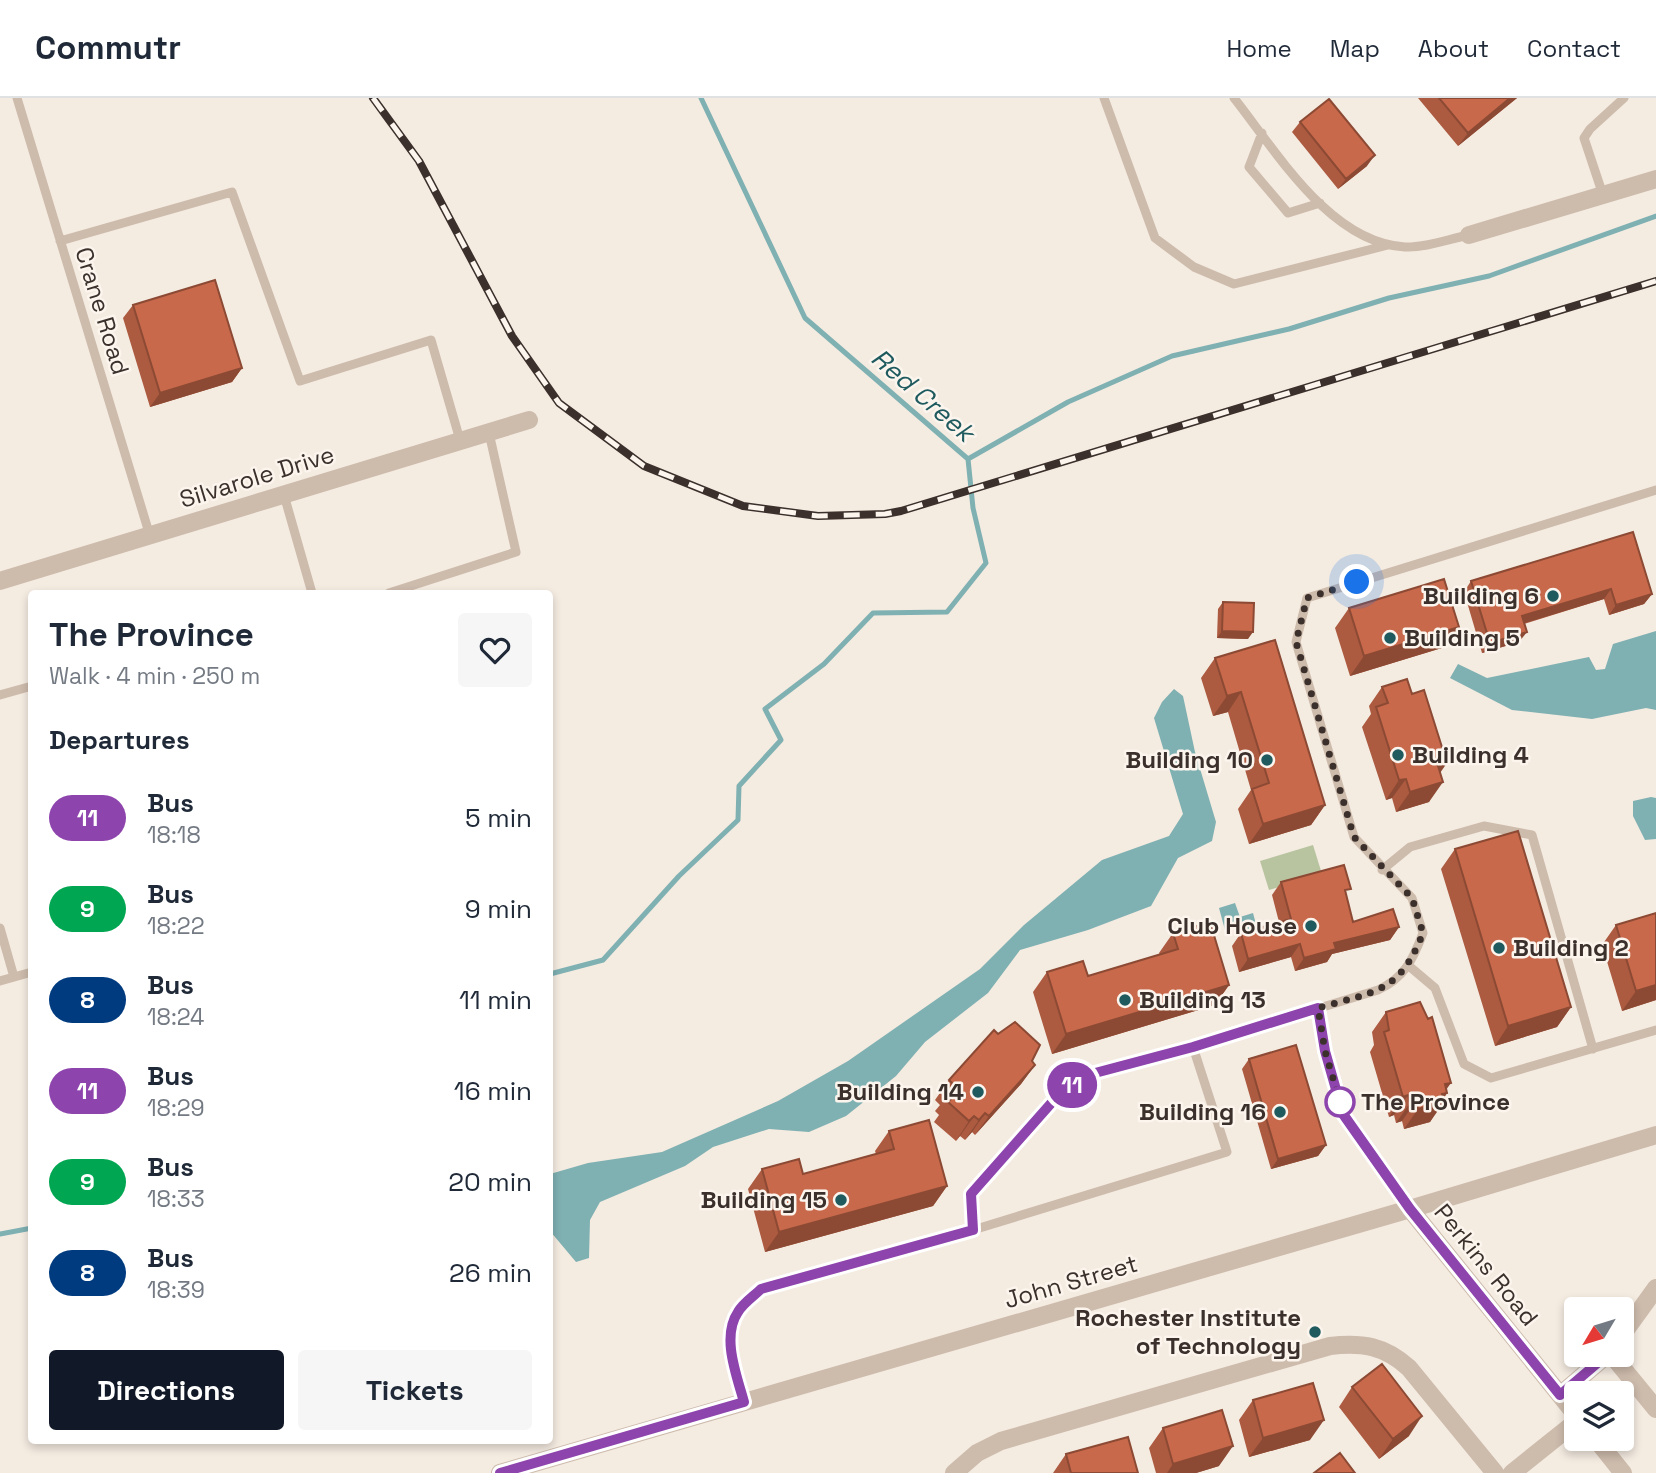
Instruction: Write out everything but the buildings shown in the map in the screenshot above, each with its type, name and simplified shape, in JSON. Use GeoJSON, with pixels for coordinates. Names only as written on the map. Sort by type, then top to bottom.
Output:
{"type":"FeatureCollection","features":[{"type":"Feature","properties":{"kind":"street"},"geometry":{"type":"LineString","coordinates":[[1469,235],[1656,179]]}},
{"type":"Feature","properties":{"kind":"street","name":"Silvarole Drive"},"geometry":{"type":"LineString","coordinates":[[0,581],[529,420]]}},
{"type":"Feature","properties":{"kind":"street","name":"John Street"},"geometry":{"type":"LineString","coordinates":[[500,1473],[1656,1135]]}},
{"type":"Feature","properties":{"kind":"street","name":"Perkins Road"},"geometry":{"type":"LineString","coordinates":[[1410,1209],[1564,1400]]}},
{"type":"Feature","properties":{"kind":"street"},"geometry":{"type":"LineString","coordinates":[[1634,1318],[1656,1288]]}},
{"type":"Feature","properties":{"kind":"street"},"geometry":{"type":"LineString","coordinates":[[954,1473],[977,1453],[1001,1441],[1330,1346],[1354,1343],[1377,1347],[1397,1357],[1409,1368],[1495,1473]]}},
{"type":"Feature","properties":{"kind":"street"},"geometry":{"type":"LineString","coordinates":[[1560,1395],[1593,1367]]}},
{"type":"Feature","properties":{"kind":"street"},"geometry":{"type":"LineString","coordinates":[[1620,1367],[1656,1409]]}},
{"type":"Feature","properties":{"kind":"street"},"geometry":{"type":"LineString","coordinates":[[1512,1473],[1564,1431]]}},
{"type":"Feature","properties":{"kind":"street"},"geometry":{"type":"LineString","coordinates":[[1605,1451],[1623,1473]]}},
{"type":"Feature","properties":{"kind":"lane","name":"Crane Road"},"geometry":{"type":"LineString","coordinates":[[17,98],[150,536]]}},
{"type":"Feature","properties":{"kind":"lane"},"geometry":{"type":"LineString","coordinates":[[1104,98],[1155,238],[1194,267],[1234,284],[1388,245]]}},
{"type":"Feature","properties":{"kind":"lane"},"geometry":{"type":"LineString","coordinates":[[1234,98],[1332,217],[1362,235],[1388,245],[1408,247],[1469,235]]}},
{"type":"Feature","properties":{"kind":"lane"},"geometry":{"type":"LineString","coordinates":[[1603,195],[1584,138],[1590,129],[1624,98]]}},
{"type":"Feature","properties":{"kind":"lane"},"geometry":{"type":"LineString","coordinates":[[1262,133],[1249,167],[1287,213],[1320,203]]}},
{"type":"Feature","properties":{"kind":"lane"},"geometry":{"type":"LineString","coordinates":[[60,241],[232,192],[300,381],[431,340],[460,440]]}},
{"type":"Feature","properties":{"kind":"lane"},"geometry":{"type":"LineString","coordinates":[[398,590],[516,552],[489,433]]}},
{"type":"Feature","properties":{"kind":"lane"},"geometry":{"type":"LineString","coordinates":[[973,1230],[971,1194],[1062,1091],[1095,1073],[1193,1047],[1378,990],[1401,975],[1409,966],[1423,933],[1412,898],[1382,870],[1354,837],[1296,642],[1307,598],[1656,490]]}},
{"type":"Feature","properties":{"kind":"lane"},"geometry":{"type":"LineString","coordinates":[[284,495],[312,590]]}},
{"type":"Feature","properties":{"kind":"lane"},"geometry":{"type":"LineString","coordinates":[[0,695],[28,687]]}},
{"type":"Feature","properties":{"kind":"lane"},"geometry":{"type":"LineString","coordinates":[[1382,870],[1410,847],[1483,826],[1532,835],[1593,1049]]}},
{"type":"Feature","properties":{"kind":"lane"},"geometry":{"type":"LineString","coordinates":[[0,928],[14,977]]}},
{"type":"Feature","properties":{"kind":"lane"},"geometry":{"type":"LineString","coordinates":[[1409,966],[1435,988],[1464,1064],[1491,1078],[1656,1030]]}},
{"type":"Feature","properties":{"kind":"lane"},"geometry":{"type":"LineString","coordinates":[[0,981],[28,973]]}},
{"type":"Feature","properties":{"kind":"lane"},"geometry":{"type":"LineString","coordinates":[[1318,1008],[1325,1051],[1343,1114],[1410,1209]]}},
{"type":"Feature","properties":{"kind":"lane"},"geometry":{"type":"LineString","coordinates":[[744,1402],[731,1356],[733,1323],[738,1311],[761,1289],[973,1230],[1227,1152],[1193,1047]]}},
{"type":"Feature","properties":{"kind":"green space"},"geometry":{"type":"Polygon","coordinates":[[[1313,845],[1322,874],[1269,890],[1260,861],[1313,845]]]}},
{"type":"Feature","properties":{"kind":"water"},"geometry":{"type":"Polygon","coordinates":[[[1656,631],[1656,710],[1646,708],[1592,719],[1512,710],[1450,678],[1458,664],[1487,678],[1589,657],[1596,670],[1605,669],[1613,644],[1656,631]]]}},
{"type":"Feature","properties":{"kind":"water"},"geometry":{"type":"Polygon","coordinates":[[[1174,689],[1183,696],[1195,752],[1216,822],[1212,841],[1178,858],[1151,906],[1088,930],[1020,950],[988,993],[925,1042],[896,1076],[846,1116],[809,1132],[769,1129],[713,1147],[685,1166],[600,1202],[590,1220],[589,1258],[576,1262],[553,1235],[553,1173],[588,1163],[662,1152],[778,1101],[848,1061],[980,969],[1024,925],[1102,860],[1169,836],[1183,814],[1154,718],[1162,702],[1174,689]]]}},
{"type":"Feature","properties":{"kind":"water"},"geometry":{"type":"Polygon","coordinates":[[[1656,798],[1656,839],[1645,840],[1633,816],[1633,801],[1656,798]]]}},
{"type":"Feature","properties":{"kind":"water"},"geometry":{"type":"Polygon","coordinates":[[[1235,903],[1240,917],[1253,913],[1257,928],[1244,932],[1241,925],[1225,930],[1219,908],[1235,903]]]}},
{"type":"Feature","properties":{"kind":"waterway","name":"Red Creek"},"geometry":{"type":"LineString","coordinates":[[553,973],[603,960],[679,876],[738,820],[739,786],[781,740],[765,709],[824,664],[873,613],[947,612],[986,563],[973,508],[968,459],[805,318],[701,98]]}},
{"type":"Feature","properties":{"kind":"waterway"},"geometry":{"type":"LineString","coordinates":[[968,459],[1068,402],[1172,356],[1289,329],[1389,298],[1489,276],[1656,216]]}},
{"type":"Feature","properties":{"kind":"waterway","name":"Red Creek"},"geometry":{"type":"LineString","coordinates":[[0,1234],[28,1229]]}},
{"type":"Feature","properties":{"kind":"railway"},"geometry":{"type":"LineString","coordinates":[[373,98],[419,161],[512,336],[559,403],[644,466],[743,506],[818,516],[901,511],[1656,281]]}},
{"type":"Feature","properties":{"kind":"bus line","name":"11"},"geometry":{"type":"LineString","coordinates":[[500,1473],[744,1402],[731,1356],[733,1323],[738,1311],[761,1289],[973,1230],[971,1194],[1062,1091],[1095,1073],[1193,1047],[1318,1008],[1325,1051],[1343,1114],[1410,1209],[1560,1395],[1593,1367]]}},
{"type":"Feature","properties":{"kind":"place","name":"Building 6"},"geometry":{"type":"Point","coordinates":[1553,596]}},
{"type":"Feature","properties":{"kind":"place","name":"Building 5"},"geometry":{"type":"Point","coordinates":[1390,638]}},
{"type":"Feature","properties":{"kind":"place","name":"Building 4"},"geometry":{"type":"Point","coordinates":[1398,755]}},
{"type":"Feature","properties":{"kind":"place","name":"Building 10"},"geometry":{"type":"Point","coordinates":[1267,760]}},
{"type":"Feature","properties":{"kind":"place","name":"Club House"},"geometry":{"type":"Point","coordinates":[1311,926]}},
{"type":"Feature","properties":{"kind":"place","name":"Building 2"},"geometry":{"type":"Point","coordinates":[1499,948]}},
{"type":"Feature","properties":{"kind":"place","name":"Building 13"},"geometry":{"type":"Point","coordinates":[1125,1000]}},
{"type":"Feature","properties":{"kind":"place","name":"Building 14"},"geometry":{"type":"Point","coordinates":[978,1092]}},
{"type":"Feature","properties":{"kind":"place","name":"The Province"},"geometry":{"type":"Point","coordinates":[1340,1102]}},
{"type":"Feature","properties":{"kind":"place","name":"Building 16"},"geometry":{"type":"Point","coordinates":[1280,1112]}},
{"type":"Feature","properties":{"kind":"place","name":"Building 15"},"geometry":{"type":"Point","coordinates":[841,1200]}},
{"type":"Feature","properties":{"kind":"place","name":"Rochester Institute of Technology"},"geometry":{"type":"Point","coordinates":[1315,1332]}},
{"type":"Feature","properties":{"kind":"route"},"geometry":{"type":"LineString","coordinates":[[1340,1102],[1325,1051],[1318,1008],[1388,985],[1409,966],[1423,933],[1412,898],[1382,870],[1354,837],[1296,642],[1307,598],[1357,582]]}}]}
